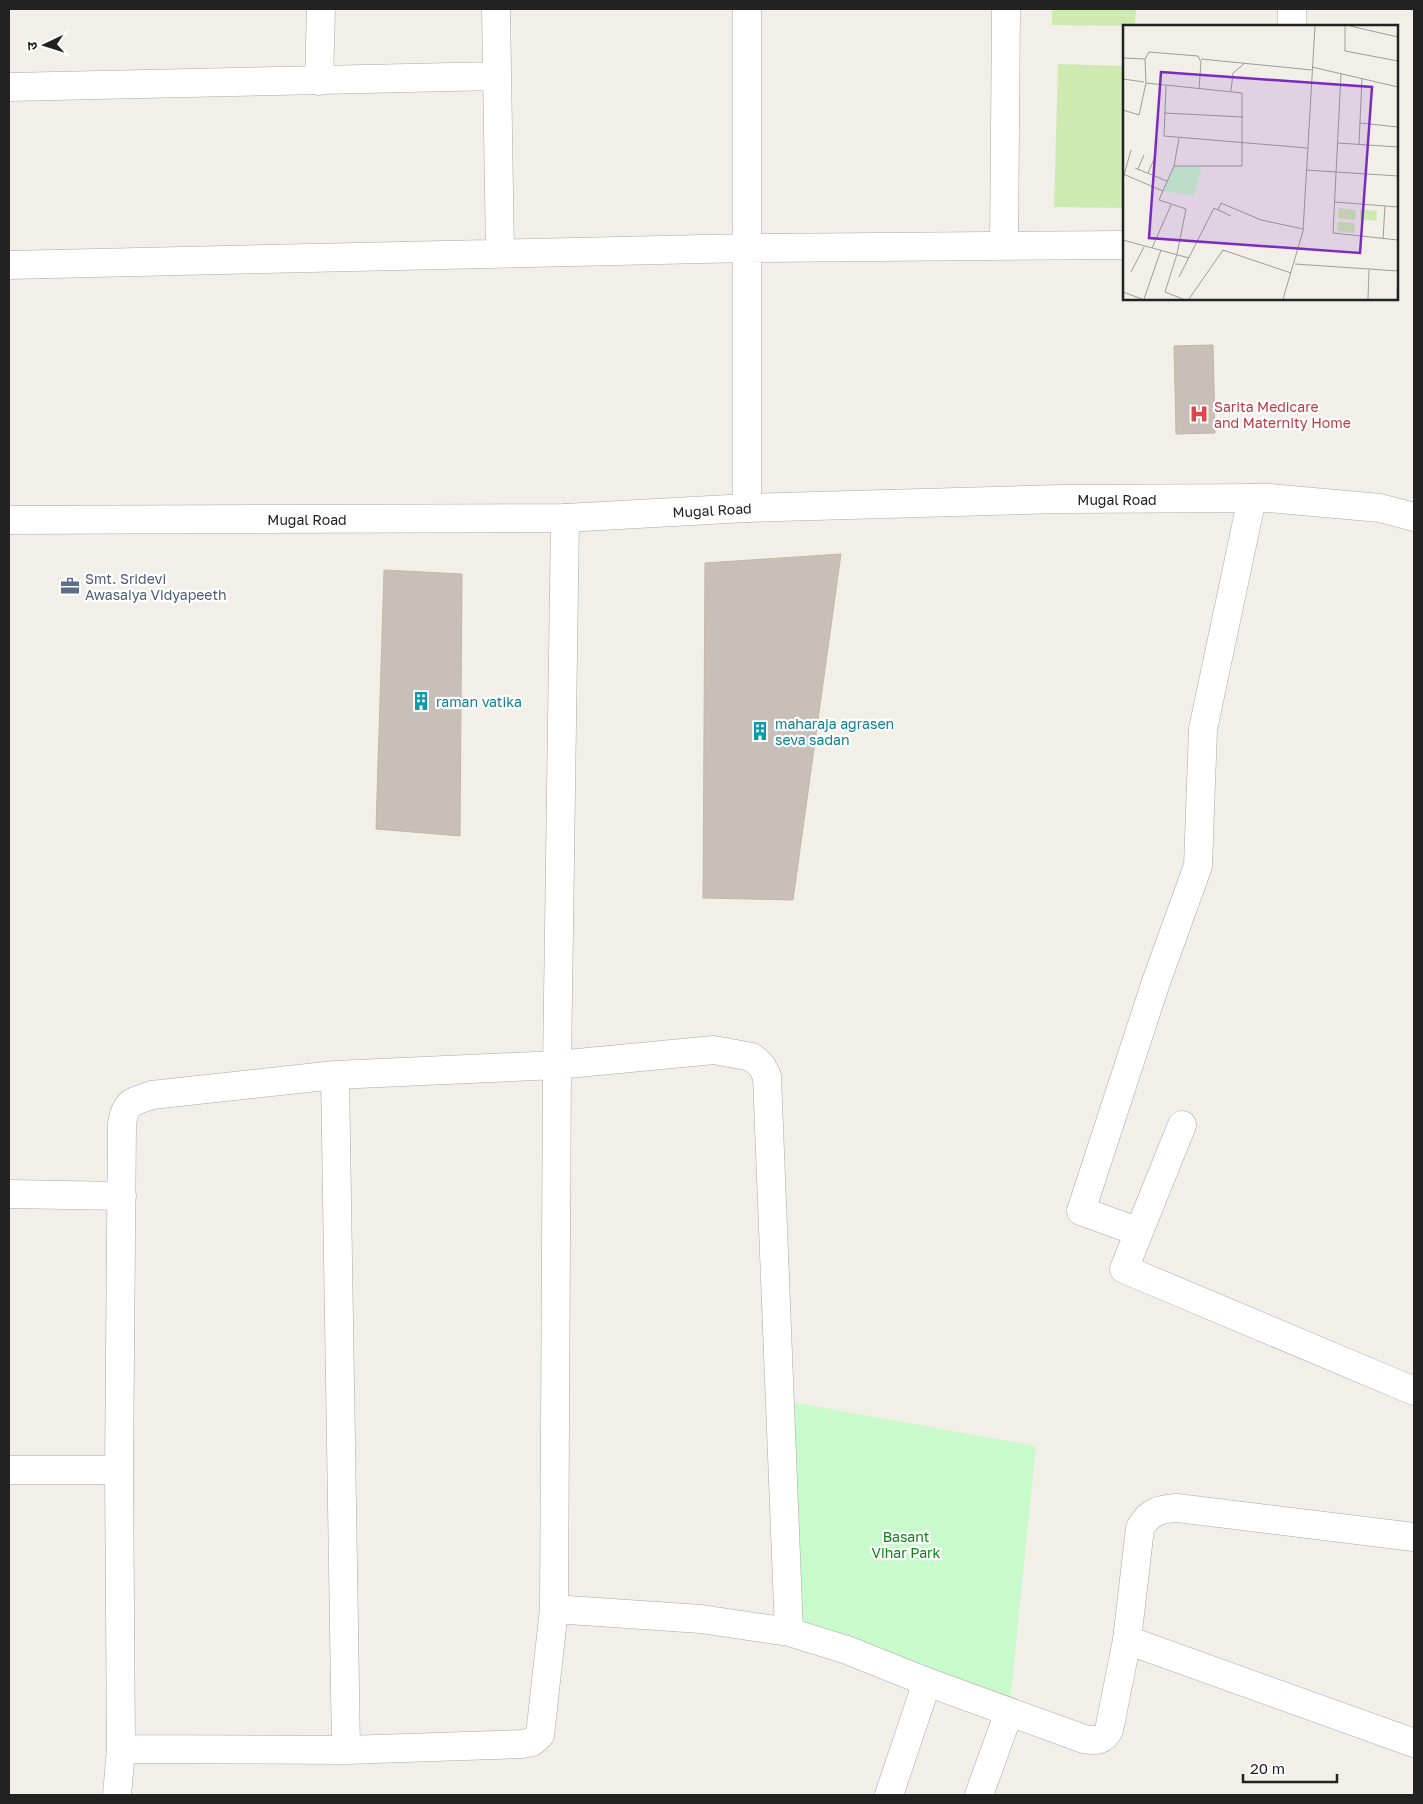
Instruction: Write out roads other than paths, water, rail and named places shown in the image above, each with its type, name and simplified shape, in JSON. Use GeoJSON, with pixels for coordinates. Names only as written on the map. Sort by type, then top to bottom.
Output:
{"type":"FeatureCollection","features":[{"type":"Feature","properties":{"kind":"street"},"geometry":{"type":"LineString","coordinates":[[319,81],[321,9]]}},
{"type":"Feature","properties":{"kind":"street"},"geometry":{"type":"LineString","coordinates":[[496,9],[500,253]]}},
{"type":"Feature","properties":{"kind":"street"},"geometry":{"type":"LineString","coordinates":[[747,9],[747,508]]}},
{"type":"Feature","properties":{"kind":"street"},"geometry":{"type":"LineString","coordinates":[[1004,246],[1006,9]]}},
{"type":"Feature","properties":{"kind":"street"},"geometry":{"type":"LineString","coordinates":[[1292,9],[1292,25]]}},
{"type":"Feature","properties":{"kind":"street"},"geometry":{"type":"LineString","coordinates":[[9,87],[496,76]]}},
{"type":"Feature","properties":{"kind":"street"},"geometry":{"type":"LineString","coordinates":[[9,265],[747,248],[1123,245]]}},
{"type":"Feature","properties":{"kind":"street"},"geometry":{"type":"LineString","coordinates":[[1139,1232],[1081,1211],[1156,982],[1198,866],[1204,729],[1252,498]]}},
{"type":"Feature","properties":{"kind":"street","name":"Mugal Road"},"geometry":{"type":"LineString","coordinates":[[9,520],[565,518],[747,508],[1061,499],[1252,498],[1380,508],[1414,517]]}},
{"type":"Feature","properties":{"kind":"street"},"geometry":{"type":"LineString","coordinates":[[121,1749],[346,1750],[522,1744],[532,1742],[540,1735],[554,1609],[557,1065],[565,518]]}},
{"type":"Feature","properties":{"kind":"street"},"geometry":{"type":"LineString","coordinates":[[117,1795],[121,1749],[119,1470],[122,1124],[124,1112],[132,1102],[152,1095],[336,1075],[557,1065],[714,1050],[752,1057],[761,1065],[767,1076],[789,1632]]}},
{"type":"Feature","properties":{"kind":"street"},"geometry":{"type":"LineString","coordinates":[[336,1075],[346,1750]]}},
{"type":"Feature","properties":{"kind":"street"},"geometry":{"type":"LineString","coordinates":[[1182,1125],[1124,1269],[1414,1391]]}},
{"type":"Feature","properties":{"kind":"street"},"geometry":{"type":"LineString","coordinates":[[9,1194],[122,1196]]}},
{"type":"Feature","properties":{"kind":"street"},"geometry":{"type":"LineString","coordinates":[[9,1470],[119,1470]]}},
{"type":"Feature","properties":{"kind":"street"},"geometry":{"type":"LineString","coordinates":[[554,1609],[701,1619],[789,1632],[847,1650],[927,1682],[1084,1739],[1100,1740],[1107,1735],[1109,1730],[1127,1640],[1140,1528],[1149,1515],[1156,1511],[1177,1508],[1414,1537]]}},
{"type":"Feature","properties":{"kind":"street"},"geometry":{"type":"LineString","coordinates":[[1127,1640],[1414,1743]]}},
{"type":"Feature","properties":{"kind":"street"},"geometry":{"type":"LineString","coordinates":[[889,1795],[927,1682]]}},
{"type":"Feature","properties":{"kind":"street"},"geometry":{"type":"LineString","coordinates":[[979,1795],[1009,1712]]}},
{"type":"Feature","properties":{"kind":"place","name":"Sarita Medicare and Maternity Home"},"geometry":{"type":"Point","coordinates":[1199,414]}},
{"type":"Feature","properties":{"kind":"place","name":"Smt. Sridevi Awasaiya Vidyapeeth"},"geometry":{"type":"Point","coordinates":[70,586]}},
{"type":"Feature","properties":{"kind":"place","name":"raman vatika"},"geometry":{"type":"Point","coordinates":[421,701]}},
{"type":"Feature","properties":{"kind":"place","name":"maharaja agrasen seva sadan"},"geometry":{"type":"Point","coordinates":[760,731]}},
{"type":"Feature","properties":{"kind":"park label","name":"Basant Vihar Park"},"geometry":{"type":"Point","coordinates":[906,1544]}}]}
